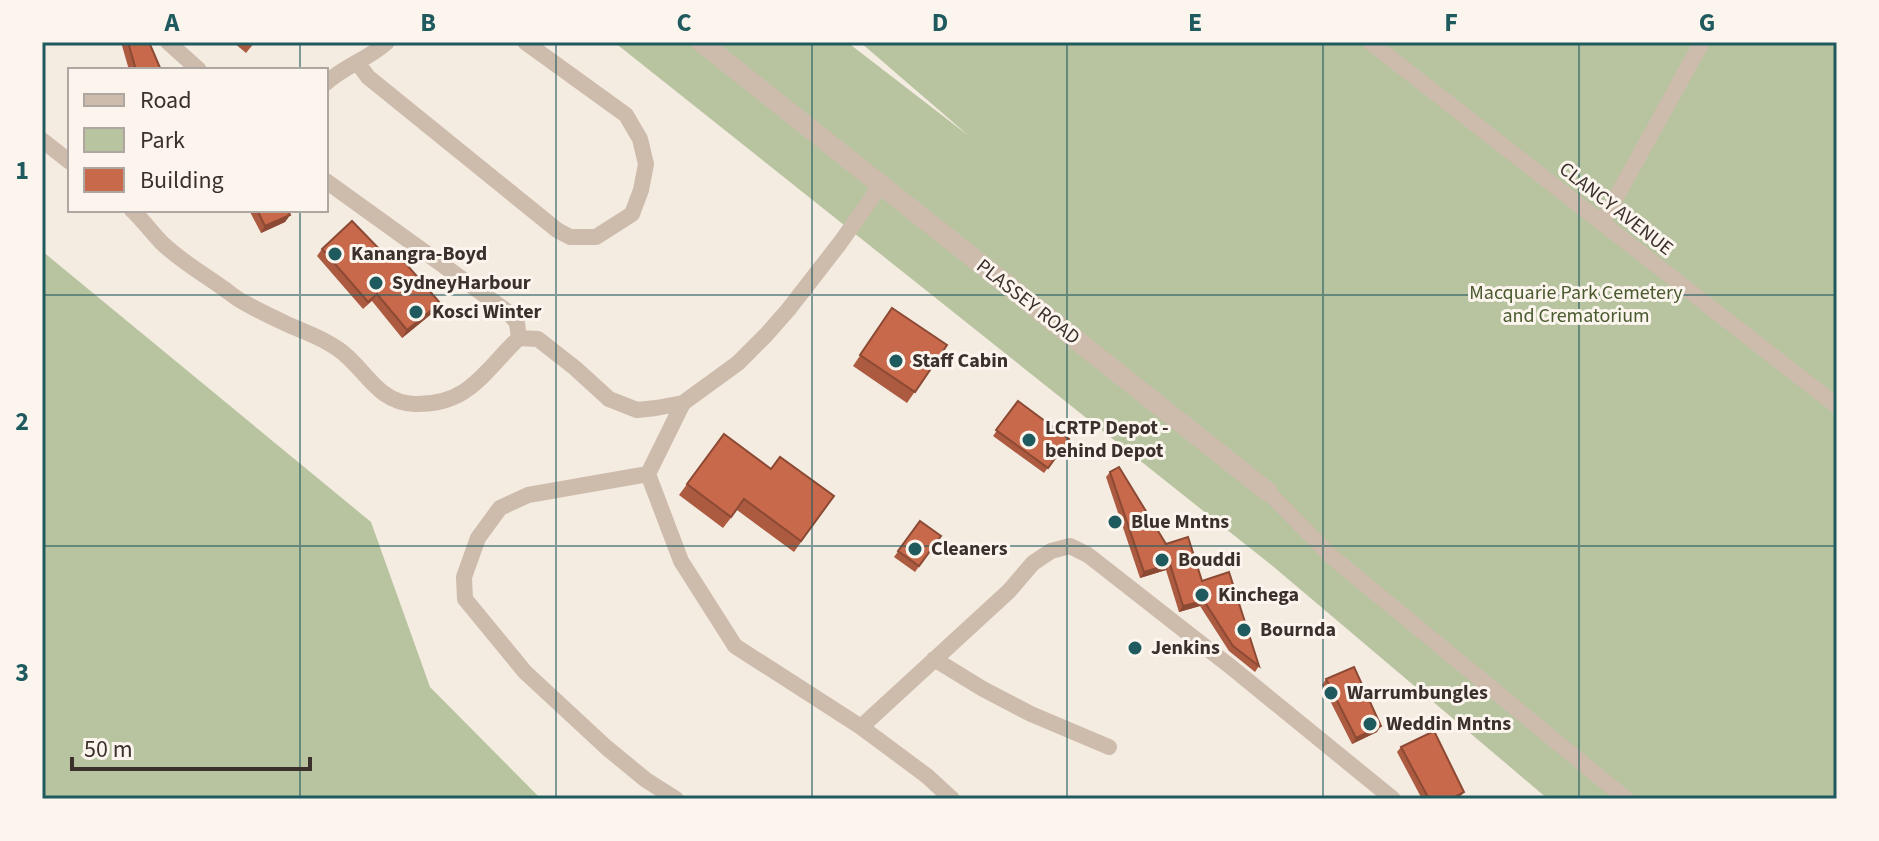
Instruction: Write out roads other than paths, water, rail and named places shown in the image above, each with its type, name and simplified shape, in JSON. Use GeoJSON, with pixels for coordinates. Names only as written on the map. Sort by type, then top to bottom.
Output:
{"type":"FeatureCollection","features":[{"type":"Feature","properties":{"kind":"street","name":"PLASSEY ROAD"},"geometry":{"type":"LineString","coordinates":[[701,42],[1268,492]]}},
{"type":"Feature","properties":{"kind":"lane"},"geometry":{"type":"LineString","coordinates":[[168,42],[197,68]]}},
{"type":"Feature","properties":{"kind":"lane"},"geometry":{"type":"LineString","coordinates":[[328,81],[387,42]]}},
{"type":"Feature","properties":{"kind":"lane"},"geometry":{"type":"LineString","coordinates":[[357,62],[368,77],[557,230],[570,237],[596,237],[632,214],[646,164],[640,139],[626,115],[525,42]]}},
{"type":"Feature","properties":{"kind":"lane","name":"CLANCY AVENUE"},"geometry":{"type":"LineString","coordinates":[[1370,42],[1837,406]]}},
{"type":"Feature","properties":{"kind":"lane"},"geometry":{"type":"LineString","coordinates":[[1602,223],[1702,42]]}},
{"type":"Feature","properties":{"kind":"lane"},"geometry":{"type":"LineString","coordinates":[[42,140],[68,160]]}},
{"type":"Feature","properties":{"kind":"lane"},"geometry":{"type":"LineString","coordinates":[[328,182],[508,312],[517,323],[519,338]]}},
{"type":"Feature","properties":{"kind":"lane"},"geometry":{"type":"LineString","coordinates":[[134,212],[160,242],[242,302],[316,335],[342,351],[386,396],[412,404],[436,403],[460,396],[480,382],[519,338],[538,339],[609,399],[637,410],[683,403],[738,363],[788,310],[881,185]]}},
{"type":"Feature","properties":{"kind":"lane"},"geometry":{"type":"LineString","coordinates":[[683,403],[648,474],[681,561],[735,646],[861,727],[927,776],[952,799]]}},
{"type":"Feature","properties":{"kind":"lane"},"geometry":{"type":"LineString","coordinates":[[648,474],[528,495],[500,508],[478,538],[464,577],[465,599],[525,672],[607,748],[646,780],[676,799]]}},
{"type":"Feature","properties":{"kind":"lane","name":"PLASSEY ROAD"},"geometry":{"type":"LineString","coordinates":[[1268,492],[1332,557],[1626,799]]}},
{"type":"Feature","properties":{"kind":"lane"},"geometry":{"type":"LineString","coordinates":[[861,727],[1009,591],[1033,563],[1051,551],[1070,546],[1088,555],[1393,799]]}},
{"type":"Feature","properties":{"kind":"lane"},"geometry":{"type":"LineString","coordinates":[[934,659],[1031,714],[1109,747]]}},
{"type":"Feature","properties":{"kind":"place","name":"Kanangra-Boyd"},"geometry":{"type":"Point","coordinates":[335,254]}},
{"type":"Feature","properties":{"kind":"place","name":"SydneyHarbour"},"geometry":{"type":"Point","coordinates":[376,283]}},
{"type":"Feature","properties":{"kind":"place","name":"Kosci Winter"},"geometry":{"type":"Point","coordinates":[416,312]}},
{"type":"Feature","properties":{"kind":"place","name":"Staff Cabin"},"geometry":{"type":"Point","coordinates":[896,361]}},
{"type":"Feature","properties":{"kind":"place","name":"LCRTP Depot - behind Depot"},"geometry":{"type":"Point","coordinates":[1029,440]}},
{"type":"Feature","properties":{"kind":"place","name":"Blue Mntns"},"geometry":{"type":"Point","coordinates":[1115,522]}},
{"type":"Feature","properties":{"kind":"place","name":"Cleaners"},"geometry":{"type":"Point","coordinates":[915,549]}},
{"type":"Feature","properties":{"kind":"place","name":"Bouddi"},"geometry":{"type":"Point","coordinates":[1162,560]}},
{"type":"Feature","properties":{"kind":"place","name":"Kinchega"},"geometry":{"type":"Point","coordinates":[1202,595]}},
{"type":"Feature","properties":{"kind":"place","name":"Bournda"},"geometry":{"type":"Point","coordinates":[1244,630]}},
{"type":"Feature","properties":{"kind":"place","name":"Jenkins"},"geometry":{"type":"Point","coordinates":[1135,648]}},
{"type":"Feature","properties":{"kind":"place","name":"Warrumbungles"},"geometry":{"type":"Point","coordinates":[1331,693]}},
{"type":"Feature","properties":{"kind":"place","name":"Weddin Mntns"},"geometry":{"type":"Point","coordinates":[1370,724]}},
{"type":"Feature","properties":{"kind":"park label","name":"Macquarie Park Cemetery and Crematorium"},"geometry":{"type":"Point","coordinates":[1576,304]}}]}
